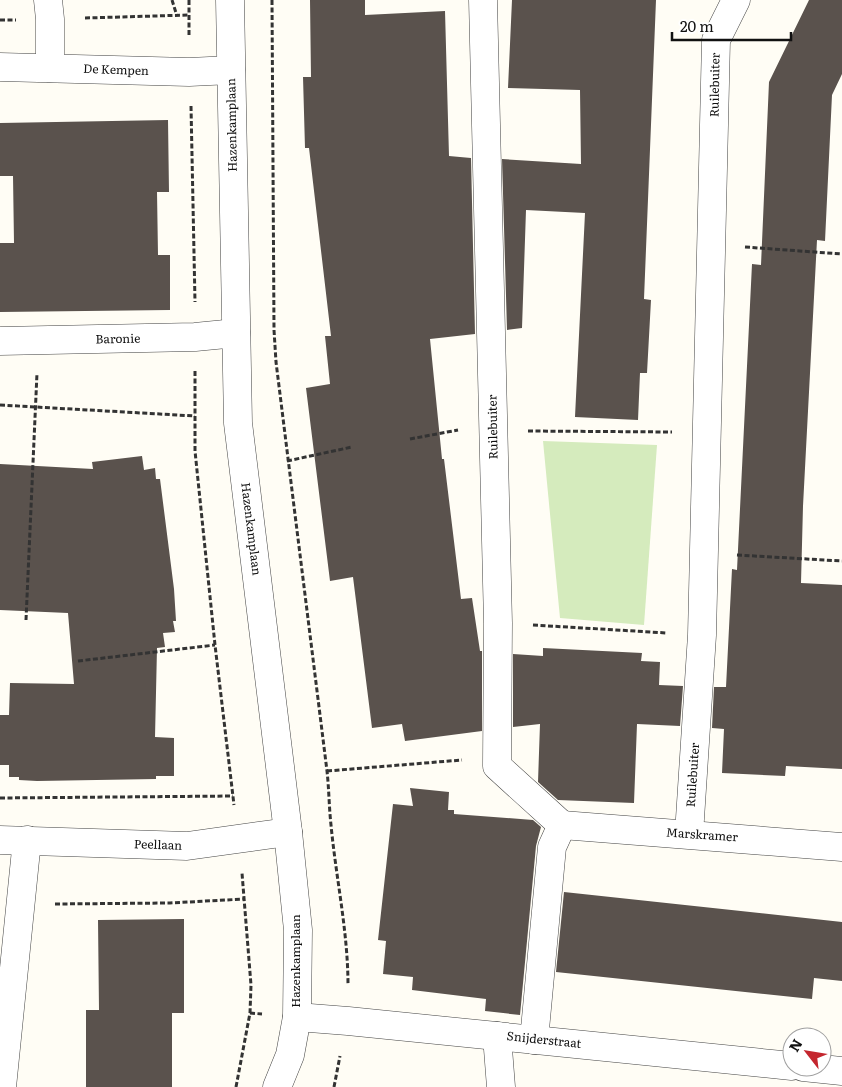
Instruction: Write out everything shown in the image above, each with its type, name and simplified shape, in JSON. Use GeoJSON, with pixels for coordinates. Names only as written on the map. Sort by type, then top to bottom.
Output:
{"type":"FeatureCollection","features":[{"type":"Feature","properties":{"kind":"street","name":"Hazenkamplaan"},"geometry":{"type":"LineString","coordinates":[[230,0],[238,423],[288,832],[298,930],[296,1017],[290,1055],[277,1087]]}},
{"type":"Feature","properties":{"kind":"street","name":"Ruilebuiter"},"geometry":{"type":"LineString","coordinates":[[483,0],[498,623],[497,757]]}},
{"type":"Feature","properties":{"kind":"street","name":"Ruilebuiter"},"geometry":{"type":"LineString","coordinates":[[690,834],[702,635],[716,40],[736,0]]}},
{"type":"Feature","properties":{"kind":"street"},"geometry":{"type":"LineString","coordinates":[[49,9],[50,68]]}},
{"type":"Feature","properties":{"kind":"street","name":"De Kempen"},"geometry":{"type":"LineString","coordinates":[[0,67],[189,72],[231,70]]}},
{"type":"Feature","properties":{"kind":"street","name":"Baronie"},"geometry":{"type":"LineString","coordinates":[[0,341],[195,337],[236,333]]}},
{"type":"Feature","properties":{"kind":"street"},"geometry":{"type":"LineString","coordinates":[[497,757],[497,766],[562,825],[552,847],[534,1040]]}},
{"type":"Feature","properties":{"kind":"street","name":"Marskramer"},"geometry":{"type":"LineString","coordinates":[[562,825],[842,846]]}},
{"type":"Feature","properties":{"kind":"street","name":"Peellaan"},"geometry":{"type":"LineString","coordinates":[[0,840],[187,846],[288,832]]}},
{"type":"Feature","properties":{"kind":"street"},"geometry":{"type":"LineString","coordinates":[[2,1087],[27,840]]}},
{"type":"Feature","properties":{"kind":"street","name":"Snijderstraat"},"geometry":{"type":"LineString","coordinates":[[296,1017],[782,1065]]}},
{"type":"Feature","properties":{"kind":"street"},"geometry":{"type":"LineString","coordinates":[[497,1036],[501,1087]]}},
{"type":"Feature","properties":{"kind":"street","name":"Hazenkamplaan"},"geometry":{"type":"LineString","coordinates":[[290,1055],[297,1087]]}},
{"type":"Feature","properties":{"kind":"path"},"geometry":{"type":"LineString","coordinates":[[172,0],[177,16]]}},
{"type":"Feature","properties":{"kind":"path"},"geometry":{"type":"LineString","coordinates":[[189,0],[195,337],[195,451],[215,645],[240,839],[252,985],[250,1013],[236,1087]]}},
{"type":"Feature","properties":{"kind":"path"},"geometry":{"type":"LineString","coordinates":[[272,0],[274,330],[276,362],[328,771],[331,825],[348,970],[348,1021],[334,1087]]}},
{"type":"Feature","properties":{"kind":"path"},"geometry":{"type":"LineString","coordinates":[[0,20],[49,9],[177,16],[189,15]]}},
{"type":"Feature","properties":{"kind":"path"},"geometry":{"type":"LineString","coordinates":[[712,244],[842,254]]}},
{"type":"Feature","properties":{"kind":"path"},"geometry":{"type":"LineString","coordinates":[[26,620],[38,340]]}},
{"type":"Feature","properties":{"kind":"path"},"geometry":{"type":"LineString","coordinates":[[0,405],[195,416]]}},
{"type":"Feature","properties":{"kind":"path"},"geometry":{"type":"LineString","coordinates":[[410,439],[493,427],[707,433]]}},
{"type":"Feature","properties":{"kind":"path"},"geometry":{"type":"LineString","coordinates":[[288,461],[352,448]]}},
{"type":"Feature","properties":{"kind":"path"},"geometry":{"type":"LineString","coordinates":[[704,553],[842,561]]}},
{"type":"Feature","properties":{"kind":"path"},"geometry":{"type":"LineString","coordinates":[[498,623],[702,635]]}},
{"type":"Feature","properties":{"kind":"path"},"geometry":{"type":"LineString","coordinates":[[78,661],[215,645]]}},
{"type":"Feature","properties":{"kind":"path"},"geometry":{"type":"LineString","coordinates":[[328,771],[497,757]]}},
{"type":"Feature","properties":{"kind":"path"},"geometry":{"type":"LineString","coordinates":[[0,798],[233,796]]}},
{"type":"Feature","properties":{"kind":"path"},"geometry":{"type":"LineString","coordinates":[[20,905],[170,903],[244,899]]}},
{"type":"Feature","properties":{"kind":"green space"},"geometry":{"type":"Polygon","coordinates":[[[543,441],[657,445],[644,625],[560,618],[543,441]]]}},
{"type":"Feature","properties":{"kind":"building"},"geometry":{"type":"Polygon","coordinates":[[[310,0],[365,0],[365,15],[445,11],[449,156],[471,158],[475,334],[430,339],[442,459],[444,459],[461,599],[472,598],[480,651],[482,651],[482,731],[405,741],[402,724],[372,728],[353,577],[330,581],[306,388],[330,384],[325,336],[331,336],[309,148],[305,148],[303,77],[311,77],[310,0]]]}},
{"type":"Feature","properties":{"kind":"building"},"geometry":{"type":"Polygon","coordinates":[[[512,0],[656,0],[644,299],[651,300],[647,373],[640,373],[638,420],[575,417],[585,213],[526,210],[522,328],[507,330],[502,159],[581,164],[580,90],[508,88],[512,0]]]}},
{"type":"Feature","properties":{"kind":"building"},"geometry":{"type":"Polygon","coordinates":[[[809,0],[842,0],[842,74],[832,95],[825,241],[817,240],[803,506],[801,583],[842,585],[842,769],[786,766],[785,776],[722,773],[724,729],[712,728],[714,687],[726,687],[732,569],[737,570],[752,264],[761,265],[769,82],[809,0]]]}},
{"type":"Feature","properties":{"kind":"building"},"geometry":{"type":"Polygon","coordinates":[[[168,120],[169,192],[157,192],[158,255],[170,255],[170,310],[0,312],[0,243],[14,243],[13,176],[0,176],[0,123],[168,120]]]}},
{"type":"Feature","properties":{"kind":"building"},"geometry":{"type":"Polygon","coordinates":[[[142,456],[144,470],[155,468],[156,479],[160,479],[174,589],[176,621],[173,621],[175,632],[163,633],[165,647],[157,648],[155,737],[174,738],[174,776],[156,776],[156,779],[37,781],[19,780],[19,777],[9,777],[9,765],[0,765],[0,715],[9,715],[10,683],[74,684],[68,613],[0,610],[0,464],[93,469],[92,462],[142,456]]]}},
{"type":"Feature","properties":{"kind":"building"},"geometry":{"type":"Polygon","coordinates":[[[543,648],[642,653],[641,661],[660,662],[659,685],[683,686],[680,726],[637,724],[634,803],[558,800],[538,782],[540,724],[513,727],[513,654],[543,656],[543,648]]]}},
{"type":"Feature","properties":{"kind":"building"},"geometry":{"type":"Polygon","coordinates":[[[410,788],[449,792],[448,810],[454,810],[454,814],[533,820],[541,827],[536,846],[520,1015],[485,1011],[486,999],[412,990],[413,977],[383,974],[386,941],[378,940],[393,804],[413,806],[410,788]]]}},
{"type":"Feature","properties":{"kind":"building"},"geometry":{"type":"Polygon","coordinates":[[[564,892],[842,922],[842,981],[814,978],[812,999],[556,972],[564,892]]]}},
{"type":"Feature","properties":{"kind":"building"},"geometry":{"type":"Polygon","coordinates":[[[184,919],[184,1013],[172,1013],[172,1087],[86,1087],[86,1010],[99,1010],[98,920],[184,919]]]}}]}
